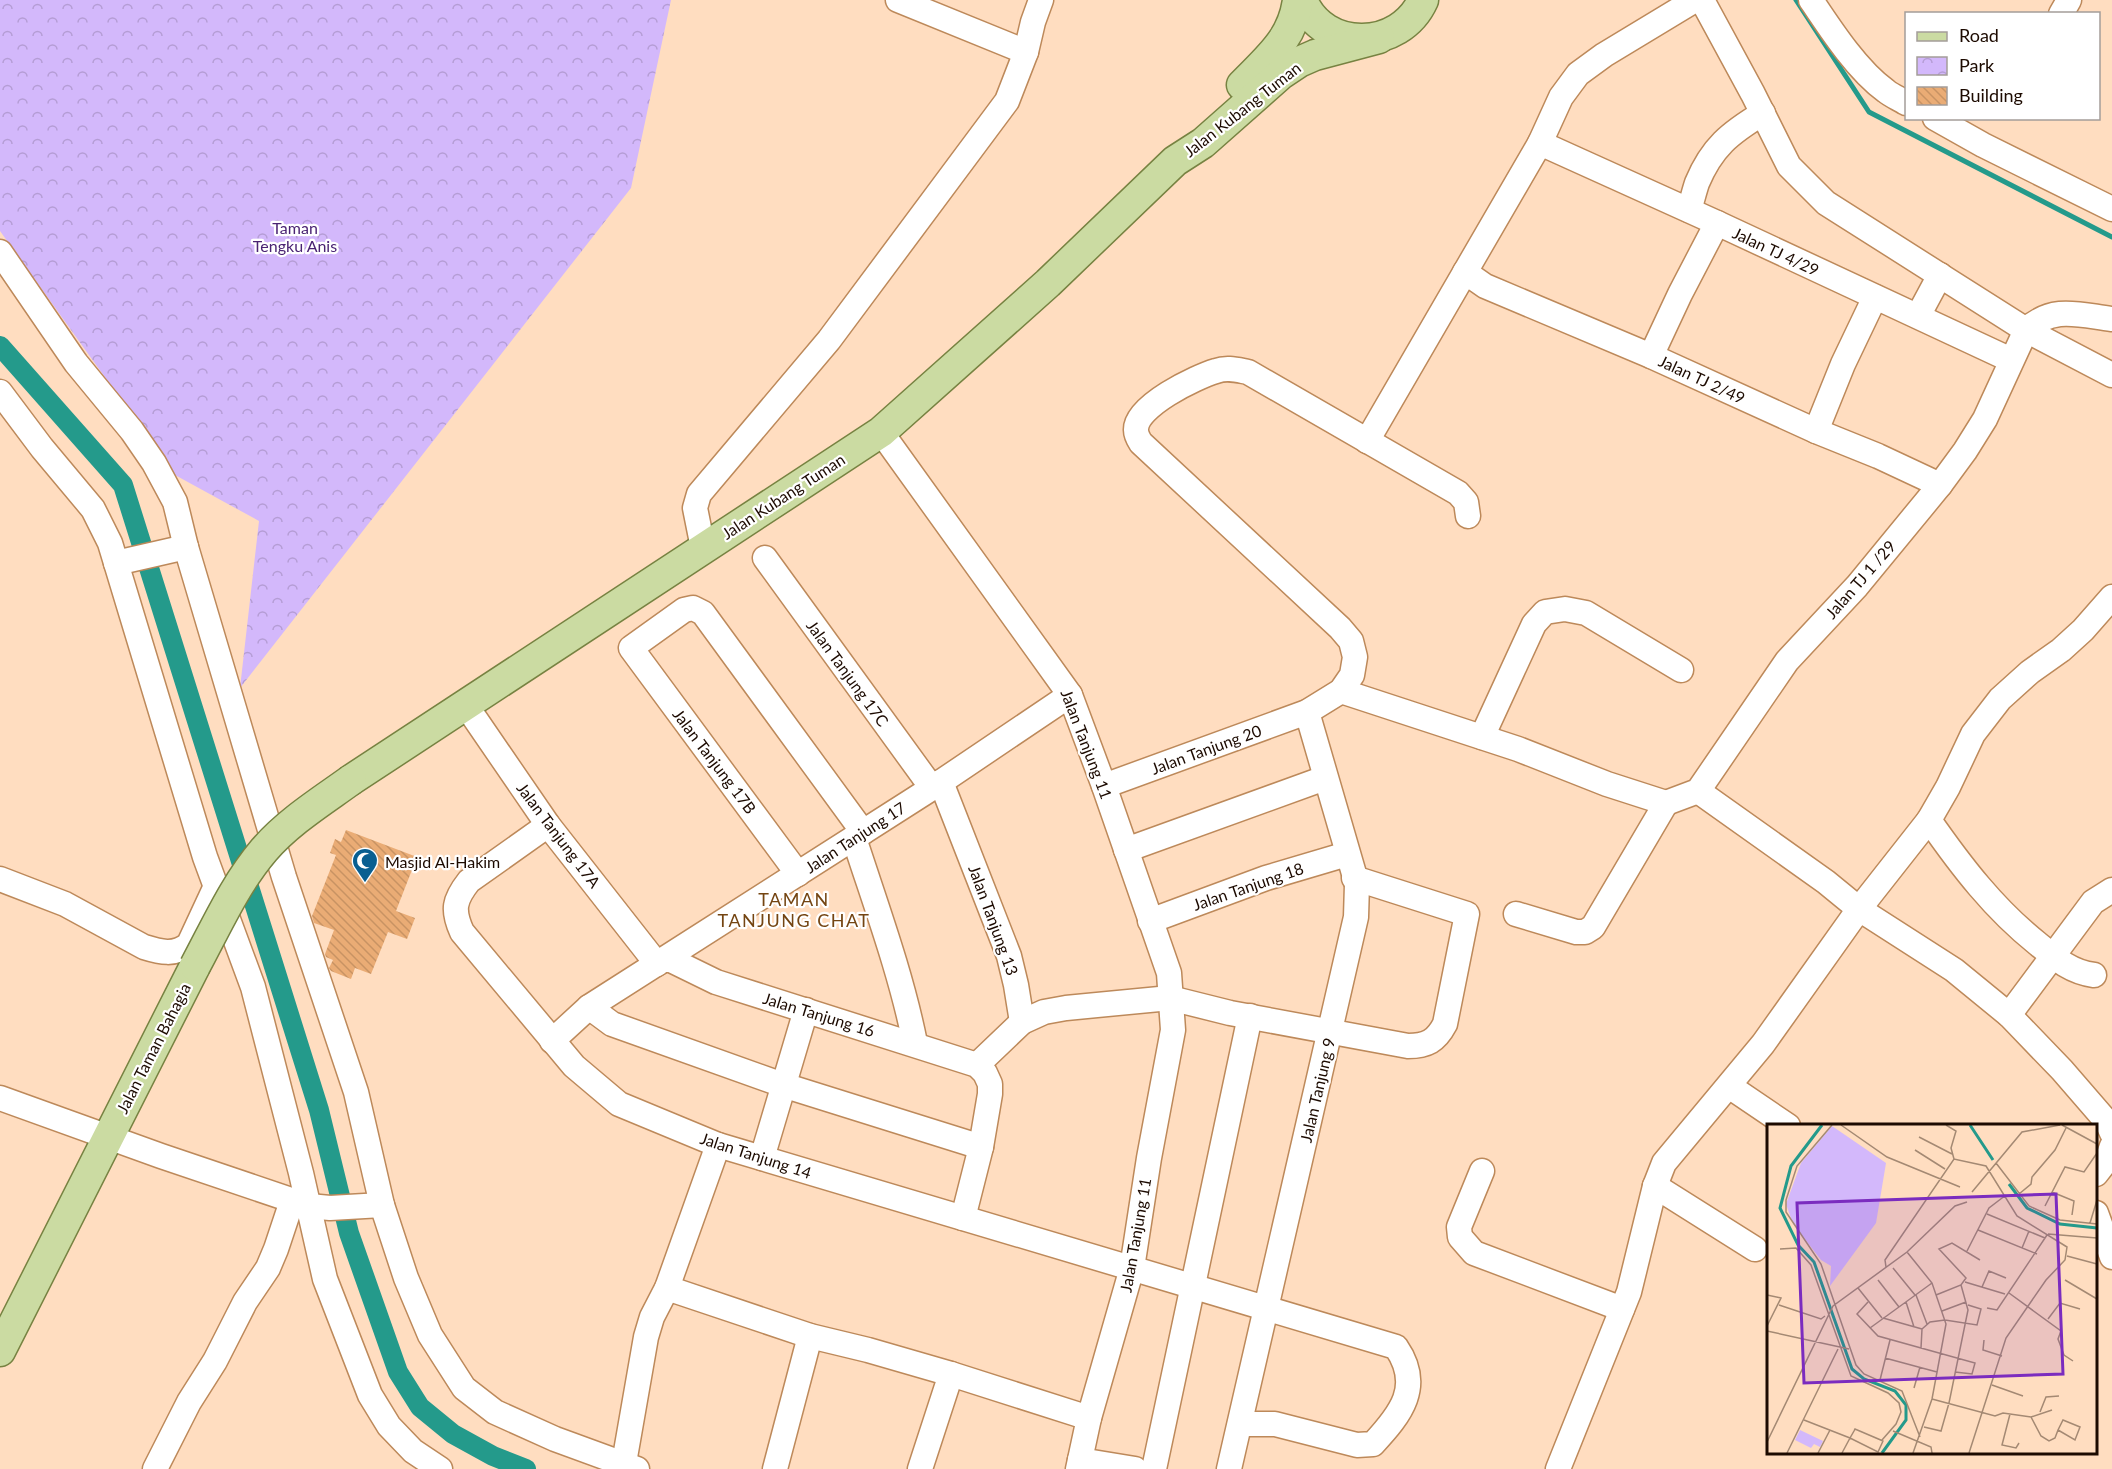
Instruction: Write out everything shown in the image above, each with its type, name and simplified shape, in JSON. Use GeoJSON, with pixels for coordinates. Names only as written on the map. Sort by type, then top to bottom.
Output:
{"type":"FeatureCollection","features":[{"type":"Feature","properties":{"kind":"main road"},"geometry":{"type":"LineString","coordinates":[[1300,0],[1318,22],[1336,34],[1357,40],[1379,38]]}},
{"type":"Feature","properties":{"kind":"main road","name":"Jalan Kubang Tuman"},"geometry":{"type":"LineString","coordinates":[[351,780],[881,432],[1048,283],[1175,161],[1195,133],[1282,44],[1291,29],[1300,0]]}},
{"type":"Feature","properties":{"kind":"main road","name":"Jalan Kubang Tuman"},"geometry":{"type":"LineString","coordinates":[[1175,161],[1203,143],[1281,74],[1299,62],[1315,55],[1395,32],[1409,22],[1423,0]]}},
{"type":"Feature","properties":{"kind":"main road","name":"Jalan Taman Bahagia"},"geometry":{"type":"LineString","coordinates":[[0,1351],[195,966],[233,897],[264,850],[308,812],[351,780]]}},
{"type":"Feature","properties":{"kind":"street"},"geometry":{"type":"LineString","coordinates":[[898,0],[1026,52]]}},
{"type":"Feature","properties":{"kind":"street"},"geometry":{"type":"LineString","coordinates":[[703,548],[694,508],[699,494],[829,340],[1007,101],[1026,52],[1041,0]]}},
{"type":"Feature","properties":{"kind":"street"},"geometry":{"type":"LineString","coordinates":[[1367,441],[1540,143],[1561,97],[1578,74],[1695,0]]}},
{"type":"Feature","properties":{"kind":"street"},"geometry":{"type":"LineString","coordinates":[[1702,0],[1789,166],[1826,203],[2026,330],[2112,375]]}},
{"type":"Feature","properties":{"kind":"street"},"geometry":{"type":"LineString","coordinates":[[1811,0],[1856,61],[1886,91],[1905,102]]}},
{"type":"Feature","properties":{"kind":"street"},"geometry":{"type":"LineString","coordinates":[[1689,210],[1696,186],[1718,147],[1736,129],[1763,113]]}},
{"type":"Feature","properties":{"kind":"street"},"geometry":{"type":"LineString","coordinates":[[1939,120],[1983,145],[2112,209]]}},
{"type":"Feature","properties":{"kind":"street","name":"Jalan TJ 4/29"},"geometry":{"type":"LineString","coordinates":[[1540,143],[1718,223],[2011,360]]}},
{"type":"Feature","properties":{"kind":"street"},"geometry":{"type":"LineString","coordinates":[[1651,356],[1680,294],[1718,223]]}},
{"type":"Feature","properties":{"kind":"street"},"geometry":{"type":"LineString","coordinates":[[0,252],[76,363],[132,431],[154,463],[175,502],[185,547],[284,877],[356,1092],[373,1206],[430,1335],[464,1388],[495,1412],[555,1439],[630,1466],[646,1337],[652,1317],[667,1288],[718,1145]]}},
{"type":"Feature","properties":{"kind":"street","name":"Jalan TJ 2/49"},"geometry":{"type":"LineString","coordinates":[[1465,272],[1485,286],[1651,356],[1940,485]]}},
{"type":"Feature","properties":{"kind":"street"},"geometry":{"type":"LineString","coordinates":[[1918,316],[1941,275]]}},
{"type":"Feature","properties":{"kind":"street"},"geometry":{"type":"LineString","coordinates":[[1816,431],[1843,364],[1875,297]]}},
{"type":"Feature","properties":{"kind":"street"},"geometry":{"type":"LineString","coordinates":[[2026,330],[2037,319],[2055,314],[2112,319]]}},
{"type":"Feature","properties":{"kind":"street","name":"Jalan TJ 1 /29"},"geometry":{"type":"LineString","coordinates":[[1698,791],[1787,661],[1857,586],[1965,451],[1985,419],[2026,330]]}},
{"type":"Feature","properties":{"kind":"street"},"geometry":{"type":"LineString","coordinates":[[1468,516],[1466,502],[1458,493],[1248,372],[1232,368],[1217,370],[1174,390],[1142,413],[1136,429],[1141,443],[1351,640],[1355,657],[1352,675],[1341,691],[1482,737],[1607,784],[1666,803],[1698,791],[1799,862],[1859,909],[1954,970],[2009,1015],[2107,1122],[2112,1133]]}},
{"type":"Feature","properties":{"kind":"street"},"geometry":{"type":"LineString","coordinates":[[0,392],[42,448],[93,509],[110,543],[124,561],[205,857],[253,987],[310,1205],[325,1279],[370,1395],[389,1426],[413,1451],[440,1469]]}},
{"type":"Feature","properties":{"kind":"street","name":"Jalan Tanjung 11"},"geometry":{"type":"LineString","coordinates":[[881,432],[1070,695],[1104,786],[1168,973],[1173,1030],[1149,1158],[1132,1268],[1089,1418],[1079,1465]]}},
{"type":"Feature","properties":{"kind":"street"},"geometry":{"type":"LineString","coordinates":[[124,561],[185,547]]}},
{"type":"Feature","properties":{"kind":"street","name":"Jalan Tanjung 17C"},"geometry":{"type":"LineString","coordinates":[[765,558],[936,785]]}},
{"type":"Feature","properties":{"kind":"street"},"geometry":{"type":"LineString","coordinates":[[1558,1469],[1629,1292],[1655,1186],[1664,1163],[1763,1044],[1859,909],[1929,820],[1948,787],[1973,734],[2000,699],[2030,672],[2076,637],[2112,597]]}},
{"type":"Feature","properties":{"kind":"street","name":"Jalan Tanjung 17B"},"geometry":{"type":"LineString","coordinates":[[798,874],[631,648],[684,610],[698,609],[859,835]]}},
{"type":"Feature","properties":{"kind":"street"},"geometry":{"type":"LineString","coordinates":[[1482,737],[1534,624],[1545,612],[1565,609],[1586,613],[1681,670]]}},
{"type":"Feature","properties":{"kind":"street","name":"Jalan Tanjung 20"},"geometry":{"type":"LineString","coordinates":[[1104,786],[1307,712],[1341,691]]}},
{"type":"Feature","properties":{"kind":"street","name":"Jalan Tanjung 17"},"geometry":{"type":"LineString","coordinates":[[552,1041],[589,1007],[859,835],[1070,695]]}},
{"type":"Feature","properties":{"kind":"street","name":"Jalan Tanjung 17A"},"geometry":{"type":"LineString","coordinates":[[465,704],[548,825],[660,962]]}},
{"type":"Feature","properties":{"kind":"street","name":"Jalan Tanjung 9"},"geometry":{"type":"LineString","coordinates":[[1229,1469],[1356,917],[1357,884],[1307,712]]}},
{"type":"Feature","properties":{"kind":"street"},"geometry":{"type":"LineString","coordinates":[[1126,850],[1325,778]]}},
{"type":"Feature","properties":{"kind":"street","name":"Jalan Tanjung 13"},"geometry":{"type":"LineString","coordinates":[[936,785],[1009,956],[1022,1022]]}},
{"type":"Feature","properties":{"kind":"street"},"geometry":{"type":"LineString","coordinates":[[1516,914],[1576,932],[1585,932],[1593,927],[1666,803]]}},
{"type":"Feature","properties":{"kind":"street"},"geometry":{"type":"LineString","coordinates":[[1929,820],[1995,906],[2069,968],[2082,974],[2094,975]]}},
{"type":"Feature","properties":{"kind":"street","name":"Jalan Tanjung 14"},"geometry":{"type":"LineString","coordinates":[[548,825],[470,881],[460,892],[455,906],[457,921],[462,932],[573,1066],[619,1104],[718,1145],[1396,1347],[1404,1359],[1409,1377],[1406,1398],[1396,1416],[1372,1444],[1357,1445],[1275,1424],[1240,1424]]}},
{"type":"Feature","properties":{"kind":"street"},"geometry":{"type":"LineString","coordinates":[[859,835],[908,1008],[915,1043]]}},
{"type":"Feature","properties":{"kind":"street","name":"Jalan Tanjung 18"},"geometry":{"type":"LineString","coordinates":[[1149,921],[1266,878],[1347,854]]}},
{"type":"Feature","properties":{"kind":"street"},"geometry":{"type":"LineString","coordinates":[[963,1218],[981,1147],[990,1094],[990,1083],[985,1073],[977,1065],[1022,1022],[1044,1012],[1170,998],[1250,1016],[1408,1046],[1429,1044],[1438,1036],[1445,1024],[1467,914],[1354,878]]}},
{"type":"Feature","properties":{"kind":"street"},"geometry":{"type":"LineString","coordinates":[[0,879],[65,904],[144,947],[158,952],[182,951],[189,944],[216,886]]}},
{"type":"Feature","properties":{"kind":"street"},"geometry":{"type":"LineString","coordinates":[[2009,1015],[2093,902],[2112,890]]}},
{"type":"Feature","properties":{"kind":"street","name":"Jalan Tanjung 16"},"geometry":{"type":"LineString","coordinates":[[660,962],[671,960],[716,982],[915,1043],[977,1065]]}},
{"type":"Feature","properties":{"kind":"street"},"geometry":{"type":"LineString","coordinates":[[589,1007],[612,1024],[783,1085],[981,1147]]}},
{"type":"Feature","properties":{"kind":"street"},"geometry":{"type":"LineString","coordinates":[[762,1158],[806,1010]]}},
{"type":"Feature","properties":{"kind":"street"},"geometry":{"type":"LineString","coordinates":[[1154,1469],[1250,1016]]}},
{"type":"Feature","properties":{"kind":"street"},"geometry":{"type":"LineString","coordinates":[[1729,1086],[1786,1124]]}},
{"type":"Feature","properties":{"kind":"street"},"geometry":{"type":"LineString","coordinates":[[0,1098],[310,1205],[373,1206]]}},
{"type":"Feature","properties":{"kind":"street"},"geometry":{"type":"LineString","coordinates":[[2097,1173],[2107,1160],[2112,1146]]}},
{"type":"Feature","properties":{"kind":"street"},"geometry":{"type":"LineString","coordinates":[[1482,1171],[1459,1227],[1460,1237],[1474,1253],[1622,1308]]}},
{"type":"Feature","properties":{"kind":"street"},"geometry":{"type":"LineString","coordinates":[[1655,1186],[1755,1249]]}},
{"type":"Feature","properties":{"kind":"street"},"geometry":{"type":"LineString","coordinates":[[154,1469],[189,1402],[215,1361],[245,1302],[268,1268],[276,1249],[310,1205]]}},
{"type":"Feature","properties":{"kind":"street"},"geometry":{"type":"LineString","coordinates":[[2097,1217],[2112,1257]]}},
{"type":"Feature","properties":{"kind":"street"},"geometry":{"type":"LineString","coordinates":[[667,1288],[810,1336],[951,1374],[1089,1418]]}},
{"type":"Feature","properties":{"kind":"street"},"geometry":{"type":"LineString","coordinates":[[775,1469],[810,1336]]}},
{"type":"Feature","properties":{"kind":"street"},"geometry":{"type":"LineString","coordinates":[[920,1469],[951,1374]]}},
{"type":"Feature","properties":{"kind":"street"},"geometry":{"type":"LineString","coordinates":[[1079,1465],[1135,1469]]}},
{"type":"Feature","properties":{"kind":"green space","name":"Taman Tengku Anis"},"geometry":{"type":"Polygon","coordinates":[[[0,0],[671,0],[631,188],[240,688],[259,521],[175,475],[0,231],[0,0]]]}},
{"type":"Feature","properties":{"kind":"building","name":"Masjid Al-Hakim"},"geometry":{"type":"Polygon","coordinates":[[[346,830],[417,857],[396,911],[415,918],[407,939],[388,932],[371,974],[355,968],[351,979],[329,968],[333,960],[325,954],[334,930],[314,923],[312,916],[336,855],[330,853],[335,839],[341,842],[346,830]]]}},
{"type":"Feature","properties":{"kind":"waterway"},"geometry":{"type":"LineString","coordinates":[[1796,0],[1869,112],[2112,237]]}},
{"type":"Feature","properties":{"kind":"waterway"},"geometry":{"type":"LineString","coordinates":[[0,346],[123,485],[319,1110],[349,1233],[398,1372],[420,1407],[453,1434],[493,1456],[526,1469]]}},
{"type":"Feature","properties":{"kind":"place","name":"Masjid Al-Hakim"},"geometry":{"type":"Point","coordinates":[365,884]}},
{"type":"Feature","properties":{"kind":"district","name":"TAMAN TANJUNG CHAT"},"geometry":{"type":"Point","coordinates":[794,909]}}]}
